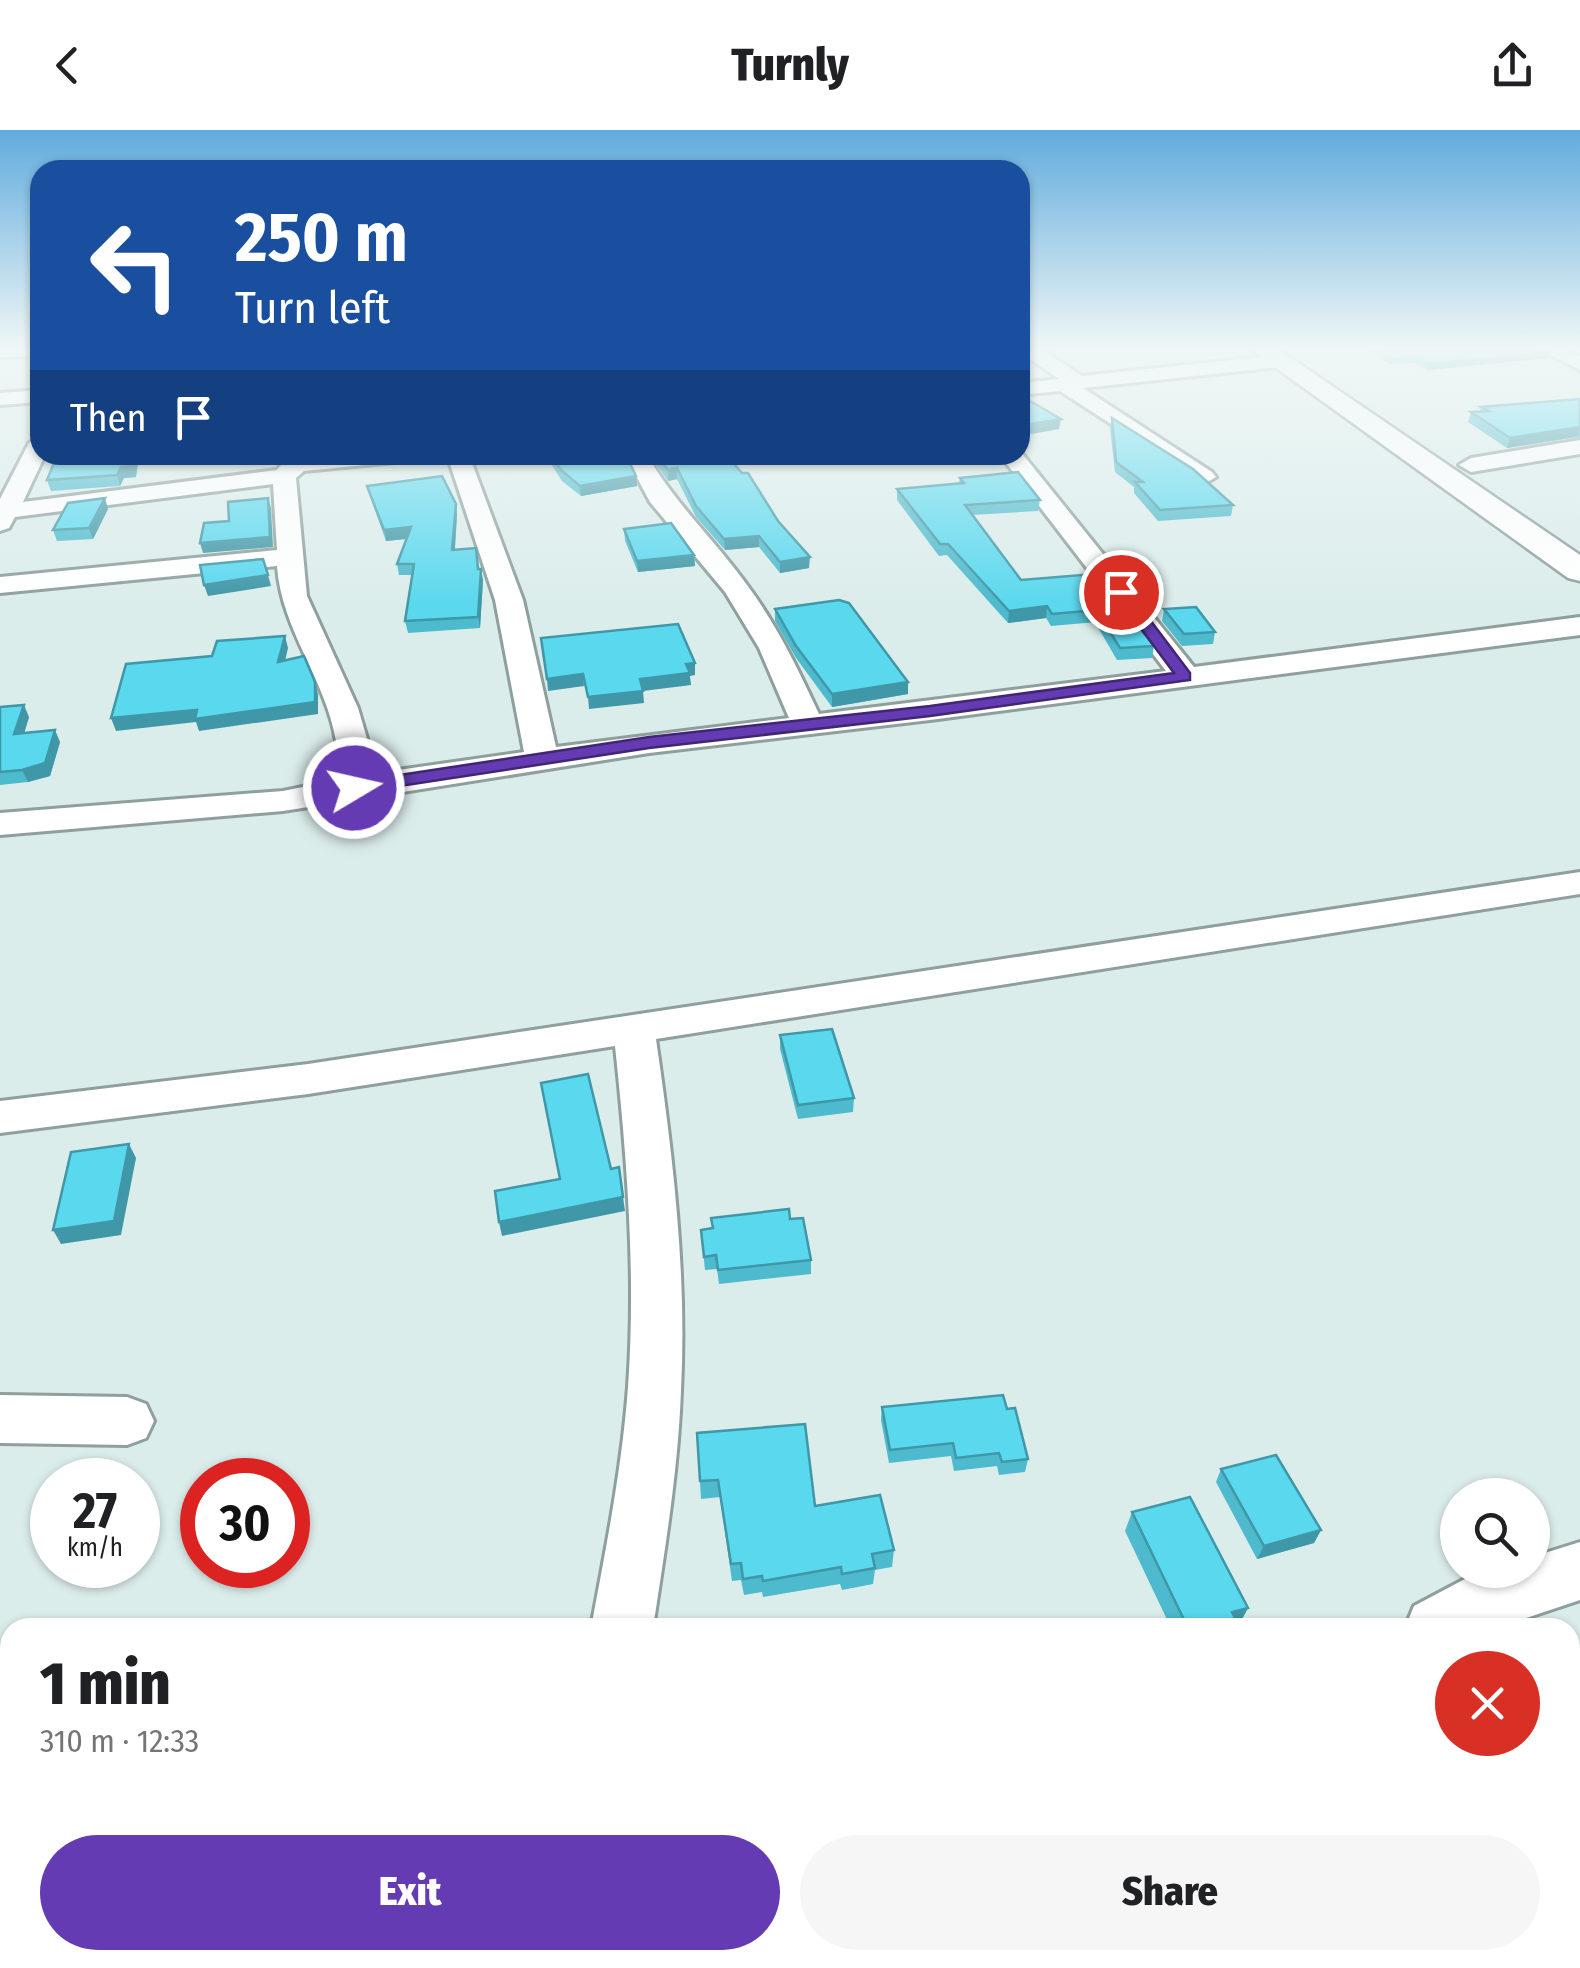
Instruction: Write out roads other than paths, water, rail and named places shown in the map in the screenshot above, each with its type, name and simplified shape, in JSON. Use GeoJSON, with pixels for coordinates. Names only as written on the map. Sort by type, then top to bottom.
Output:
{"type":"FeatureCollection","features":[{"type":"Feature","properties":{"kind":"highway"},"geometry":{"type":"LineString","coordinates":[[1389,433],[1580,571]]}},
{"type":"Feature","properties":{"kind":"highway"},"geometry":{"type":"LineString","coordinates":[[1416,433],[1472,465],[1580,539]]}},
{"type":"Feature","properties":{"kind":"street"},"geometry":{"type":"LineString","coordinates":[[1141,433],[1204,477]]}},
{"type":"Feature","properties":{"kind":"street"},"geometry":{"type":"LineString","coordinates":[[1472,465],[1580,446]]}},
{"type":"Feature","properties":{"kind":"street"},"geometry":{"type":"LineString","coordinates":[[2,518],[30,463]]}},
{"type":"Feature","properties":{"kind":"street"},"geometry":{"type":"LineString","coordinates":[[2,518],[293,465],[293,596],[342,708],[352,742],[354,788]]}},
{"type":"Feature","properties":{"kind":"street"},"geometry":{"type":"LineString","coordinates":[[460,465],[465,487],[502,577],[522,646],[542,759]]}},
{"type":"Feature","properties":{"kind":"street"},"geometry":{"type":"LineString","coordinates":[[641,465],[659,497],[736,588],[774,648],[808,725]]}},
{"type":"Feature","properties":{"kind":"street"},"geometry":{"type":"LineString","coordinates":[[1020,465],[1185,676]]}},
{"type":"Feature","properties":{"kind":"street"},"geometry":{"type":"LineString","coordinates":[[0,585],[290,556]]}},
{"type":"Feature","properties":{"kind":"street"},"geometry":{"type":"LineString","coordinates":[[4,828],[282,800],[542,759],[1580,626]]}},
{"type":"Feature","properties":{"kind":"street"},"geometry":{"type":"LineString","coordinates":[[0,1118],[308,1079],[1580,882]]}},
{"type":"Feature","properties":{"kind":"street"},"geometry":{"type":"LineString","coordinates":[[624,1618],[638,1532],[656,1358],[652,1170],[634,1029]]}},
{"type":"Feature","properties":{"kind":"street"},"geometry":{"type":"LineString","coordinates":[[0,1419],[127,1420]]}},
{"type":"Feature","properties":{"kind":"street"},"geometry":{"type":"LineString","coordinates":[[1453,1618],[1484,1600],[1580,1571]]}}]}
